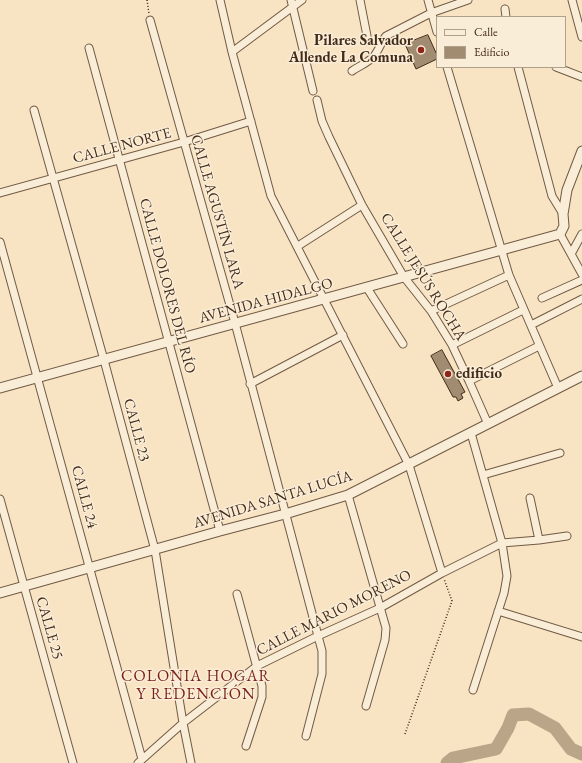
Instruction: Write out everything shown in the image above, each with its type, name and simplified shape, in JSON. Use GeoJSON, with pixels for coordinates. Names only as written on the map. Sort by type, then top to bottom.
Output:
{"type":"FeatureCollection","features":[{"type":"Feature","properties":{"kind":"street"},"geometry":{"type":"LineString","coordinates":[[220,0],[232,52],[271,196],[298,246],[409,465],[442,573]]}},
{"type":"Feature","properties":{"kind":"street"},"geometry":{"type":"LineString","coordinates":[[232,52],[292,3],[302,0]]}},
{"type":"Feature","properties":{"kind":"street"},"geometry":{"type":"LineString","coordinates":[[360,0],[368,41]]}},
{"type":"Feature","properties":{"kind":"street"},"geometry":{"type":"LineString","coordinates":[[428,0],[436,29]]}},
{"type":"Feature","properties":{"kind":"street"},"geometry":{"type":"LineString","coordinates":[[352,71],[368,61],[374,55],[386,36],[431,13],[468,0]]}},
{"type":"Feature","properties":{"kind":"street"},"geometry":{"type":"LineString","coordinates":[[572,0],[582,37]]}},
{"type":"Feature","properties":{"kind":"street"},"geometry":{"type":"LineString","coordinates":[[292,3],[313,91]]}},
{"type":"Feature","properties":{"kind":"street"},"geometry":{"type":"LineString","coordinates":[[505,9],[506,16]]}},
{"type":"Feature","properties":{"kind":"street","name":"CALLE AGUSTÍN LARA"},"geometry":{"type":"LineString","coordinates":[[150,20],[235,323],[322,651],[322,674],[306,736]]}},
{"type":"Feature","properties":{"kind":"street","name":"CALLE DOLORES DEL RÍO"},"geometry":{"type":"LineString","coordinates":[[89,48],[170,342],[220,531]]}},
{"type":"Feature","properties":{"kind":"street"},"geometry":{"type":"LineString","coordinates":[[447,68],[500,251],[523,310],[558,388]]}},
{"type":"Feature","properties":{"kind":"street"},"geometry":{"type":"LineString","coordinates":[[518,68],[552,196],[563,214]]}},
{"type":"Feature","properties":{"kind":"street"},"geometry":{"type":"LineString","coordinates":[[558,68],[582,78]]}},
{"type":"Feature","properties":{"kind":"street","name":"CALLE JESÚS ROCHA"},"geometry":{"type":"LineString","coordinates":[[317,100],[329,137],[362,205],[404,277],[431,311],[452,345],[488,424]]}},
{"type":"Feature","properties":{"kind":"street","name":"CALLE 23"},"geometry":{"type":"LineString","coordinates":[[34,110],[104,360],[155,550],[183,723],[191,763]]}},
{"type":"Feature","properties":{"kind":"street","name":"CALLE NORTE"},"geometry":{"type":"LineString","coordinates":[[0,193],[251,122]]}},
{"type":"Feature","properties":{"kind":"street"},"geometry":{"type":"LineString","coordinates":[[582,151],[567,190],[563,214],[564,226],[560,234],[571,254],[580,265],[582,274]]}},
{"type":"Feature","properties":{"kind":"street"},"geometry":{"type":"LineString","coordinates":[[298,246],[362,205]]}},
{"type":"Feature","properties":{"kind":"street","name":"AVENIDA HIDALGO"},"geometry":{"type":"LineString","coordinates":[[0,388],[540,241],[560,234]]}},
{"type":"Feature","properties":{"kind":"street"},"geometry":{"type":"LineString","coordinates":[[571,254],[582,234]]}},
{"type":"Feature","properties":{"kind":"street","name":"CALLE 24"},"geometry":{"type":"LineString","coordinates":[[0,242],[90,568],[140,761]]}},
{"type":"Feature","properties":{"kind":"street"},"geometry":{"type":"LineString","coordinates":[[431,311],[509,275]]}},
{"type":"Feature","properties":{"kind":"street"},"geometry":{"type":"LineString","coordinates":[[542,298],[582,280]]}},
{"type":"Feature","properties":{"kind":"street"},"geometry":{"type":"LineString","coordinates":[[367,288],[403,344]]}},
{"type":"Feature","properties":{"kind":"street"},"geometry":{"type":"LineString","coordinates":[[531,325],[582,299]]}},
{"type":"Feature","properties":{"kind":"street"},"geometry":{"type":"LineString","coordinates":[[452,345],[523,310]]}},
{"type":"Feature","properties":{"kind":"street"},"geometry":{"type":"LineString","coordinates":[[250,384],[343,335]]}},
{"type":"Feature","properties":{"kind":"street"},"geometry":{"type":"LineString","coordinates":[[469,381],[539,346]]}},
{"type":"Feature","properties":{"kind":"street","name":"AVENIDA SANTA LUCÍA"},"geometry":{"type":"LineString","coordinates":[[0,592],[285,514],[348,495],[582,376]]}},
{"type":"Feature","properties":{"kind":"street"},"geometry":{"type":"LineString","coordinates":[[471,433],[484,475],[502,544],[507,576],[504,593],[473,690]]}},
{"type":"Feature","properties":{"kind":"street"},"geometry":{"type":"LineString","coordinates":[[484,475],[560,453]]}},
{"type":"Feature","properties":{"kind":"street"},"geometry":{"type":"LineString","coordinates":[[348,495],[386,628],[385,640],[366,706]]}},
{"type":"Feature","properties":{"kind":"street"},"geometry":{"type":"LineString","coordinates":[[530,498],[539,540]]}},
{"type":"Feature","properties":{"kind":"street","name":"CALLE 25"},"geometry":{"type":"LineString","coordinates":[[0,499],[73,763]]}},
{"type":"Feature","properties":{"kind":"street","name":"CALLE MARIO MORENO"},"geometry":{"type":"LineString","coordinates":[[140,761],[183,723],[257,666],[380,608],[442,573],[502,544],[567,536]]}},
{"type":"Feature","properties":{"kind":"street"},"geometry":{"type":"LineString","coordinates":[[237,594],[262,686],[262,697],[246,746]]}},
{"type":"Feature","properties":{"kind":"street"},"geometry":{"type":"LineString","coordinates":[[498,611],[582,637]]}},
{"type":"Feature","properties":{"kind":"path"},"geometry":{"type":"LineString","coordinates":[[147,0],[150,20]]}},
{"type":"Feature","properties":{"kind":"path"},"geometry":{"type":"LineString","coordinates":[[406,734],[452,601],[442,573]]}},
{"type":"Feature","properties":{"kind":"building","name":"Pilares Salvador Allende La Comuna"},"geometry":{"type":"Polygon","coordinates":[[[428,35],[436,53],[436,59],[416,69],[405,44],[428,35]]]}},
{"type":"Feature","properties":{"kind":"building","name":"edificio"},"geometry":{"type":"Polygon","coordinates":[[[442,350],[465,392],[461,394],[463,398],[458,401],[456,397],[453,397],[431,356],[442,350]]]}},
{"type":"Feature","properties":{"kind":"waterway"},"geometry":{"type":"LineString","coordinates":[[447,763],[453,758],[496,749],[508,728],[513,715],[529,714],[555,728],[571,749],[582,754]]}},
{"type":"Feature","properties":{"kind":"place","name":"Pilares Salvador Allende La Comuna"},"geometry":{"type":"Point","coordinates":[421,50]}},
{"type":"Feature","properties":{"kind":"place","name":"edificio"},"geometry":{"type":"Point","coordinates":[448,374]}},
{"type":"Feature","properties":{"kind":"district","name":"COLONIA HOGAR Y REDENCIÓN"},"geometry":{"type":"Point","coordinates":[196,686]}}]}
